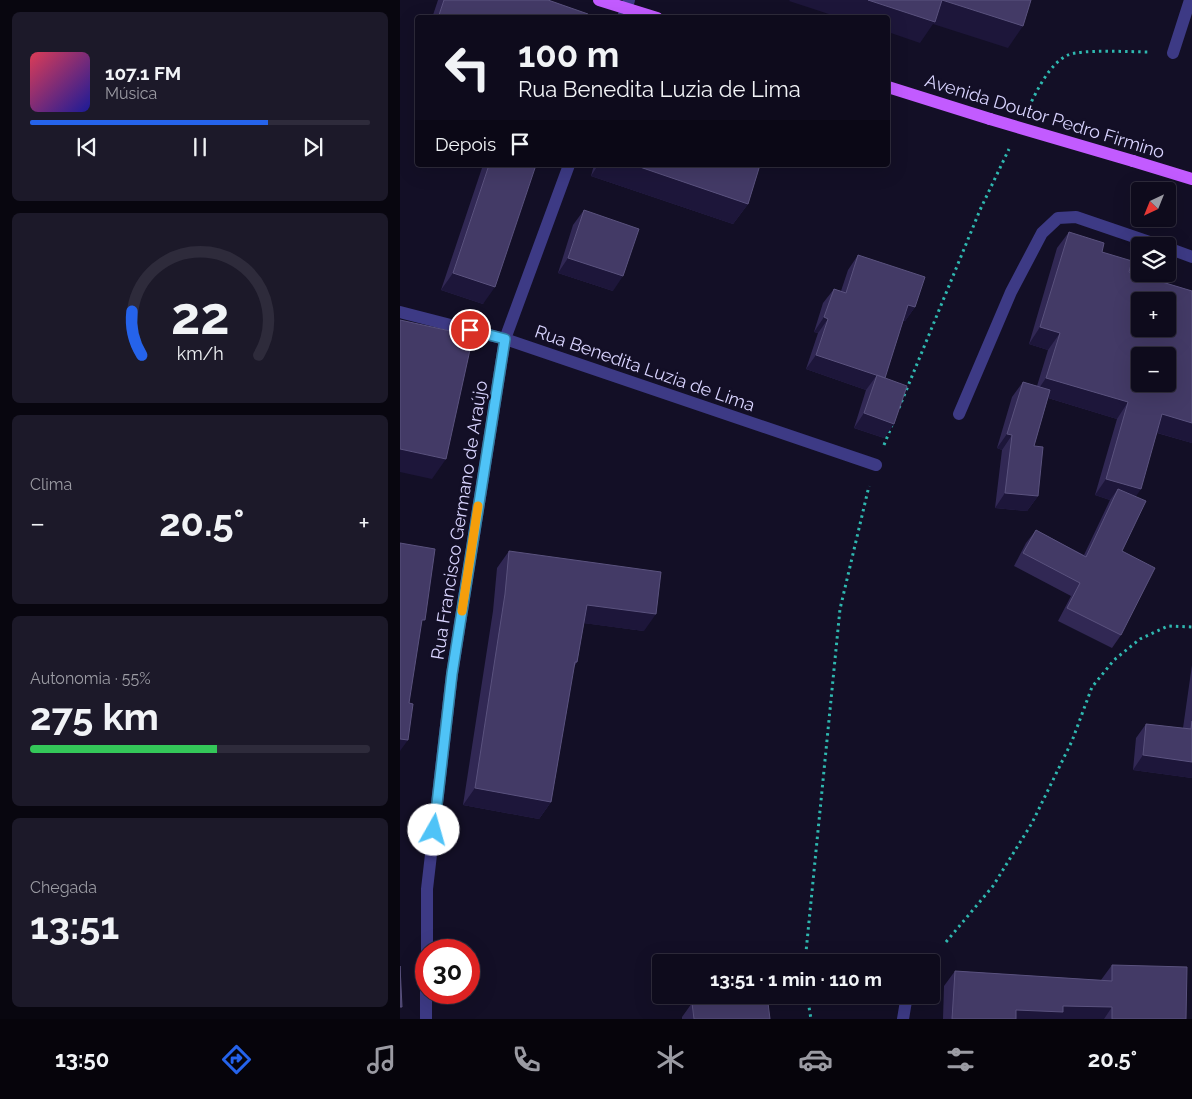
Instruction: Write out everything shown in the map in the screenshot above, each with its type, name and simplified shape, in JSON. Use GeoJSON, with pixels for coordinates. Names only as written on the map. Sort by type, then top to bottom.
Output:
{"type":"FeatureCollection","features":[{"type":"Feature","properties":{"kind":"main road"},"geometry":{"type":"LineString","coordinates":[[599,0],[647,15]]}},
{"type":"Feature","properties":{"kind":"main road","name":"Avenida Doutor Pedro Firmino"},"geometry":{"type":"LineString","coordinates":[[890,88],[1192,179]]}},
{"type":"Feature","properties":{"kind":"street"},"geometry":{"type":"LineString","coordinates":[[1173,52],[1190,0]]}},
{"type":"Feature","properties":{"kind":"street","name":"Rua Francisco Germano de Araújo"},"geometry":{"type":"LineString","coordinates":[[427,939],[427,889],[452,674],[505,339],[568,167]]}},
{"type":"Feature","properties":{"kind":"street"},"geometry":{"type":"LineString","coordinates":[[959,414],[1011,292],[1042,233],[1051,222],[1058,218],[1076,217],[1135,237]]}},
{"type":"Feature","properties":{"kind":"street"},"geometry":{"type":"LineString","coordinates":[[1176,251],[1192,257]]}},
{"type":"Feature","properties":{"kind":"street","name":"Rua Benedita Luzia de Lima"},"geometry":{"type":"LineString","coordinates":[[400,312],[505,339],[876,465]]}},
{"type":"Feature","properties":{"kind":"street"},"geometry":{"type":"LineString","coordinates":[[426,1004],[426,1019]]}},
{"type":"Feature","properties":{"kind":"street"},"geometry":{"type":"LineString","coordinates":[[903,1019],[906,1004]]}},
{"type":"Feature","properties":{"kind":"path"},"geometry":{"type":"LineString","coordinates":[[1026,114],[1042,78],[1068,55],[1098,52],[1173,52]]}},
{"type":"Feature","properties":{"kind":"path"},"geometry":{"type":"LineString","coordinates":[[898,410],[980,210],[1013,140]]}},
{"type":"Feature","properties":{"kind":"path"},"geometry":{"type":"LineString","coordinates":[[807,954],[840,609],[857,544],[862,511],[876,465],[894,420]]}},
{"type":"Feature","properties":{"kind":"path"},"geometry":{"type":"LineString","coordinates":[[936,954],[993,886],[1012,857],[1072,741],[1092,687],[1114,660],[1140,639],[1168,626],[1192,627]]}},
{"type":"Feature","properties":{"kind":"path"},"geometry":{"type":"LineString","coordinates":[[808,1004],[811,1019]]}},
{"type":"Feature","properties":{"kind":"building"},"geometry":{"type":"Polygon","coordinates":[[[444,0],[548,0],[588,14],[588,15],[439,15],[444,0]]]}},
{"type":"Feature","properties":{"kind":"building"},"geometry":{"type":"Polygon","coordinates":[[[868,0],[942,0],[935,22],[868,0]]]}},
{"type":"Feature","properties":{"kind":"building"},"geometry":{"type":"Polygon","coordinates":[[[942,0],[1031,0],[1023,26],[942,0]]]}},
{"type":"Feature","properties":{"kind":"building"},"geometry":{"type":"Polygon","coordinates":[[[488,167],[535,167],[495,287],[453,273],[488,167]]]}},
{"type":"Feature","properties":{"kind":"building"},"geometry":{"type":"Polygon","coordinates":[[[640,167],[759,167],[748,204],[640,167]]]}},
{"type":"Feature","properties":{"kind":"building"},"geometry":{"type":"Polygon","coordinates":[[[584,210],[639,229],[623,276],[568,258],[584,210]]]}},
{"type":"Feature","properties":{"kind":"building"},"geometry":{"type":"Polygon","coordinates":[[[1069,232],[1104,243],[1102,252],[1131,261],[1129,272],[1131,273],[1131,282],[1162,282],[1192,291],[1192,423],[1162,414],[1141,489],[1106,479],[1128,402],[1046,378],[1060,333],[1040,327],[1069,232]]]}},
{"type":"Feature","properties":{"kind":"building"},"geometry":{"type":"Polygon","coordinates":[[[858,255],[925,277],[915,307],[908,305],[885,378],[816,355],[828,319],[824,317],[834,289],[846,293],[858,255]]]}},
{"type":"Feature","properties":{"kind":"building"},"geometry":{"type":"Polygon","coordinates":[[[400,320],[473,336],[446,459],[400,449],[400,320]]]}},
{"type":"Feature","properties":{"kind":"building"},"geometry":{"type":"Polygon","coordinates":[[[877,375],[907,386],[894,424],[864,413],[877,375]]]}},
{"type":"Feature","properties":{"kind":"building"},"geometry":{"type":"Polygon","coordinates":[[[1023,382],[1050,390],[1034,446],[1043,447],[1038,496],[1005,493],[1012,435],[1007,434],[1023,382]]]}},
{"type":"Feature","properties":{"kind":"building"},"geometry":{"type":"Polygon","coordinates":[[[1118,489],[1146,501],[1122,551],[1155,568],[1121,635],[1067,608],[1080,583],[1023,553],[1036,530],[1086,557],[1118,489]]]}},
{"type":"Feature","properties":{"kind":"building"},"geometry":{"type":"Polygon","coordinates":[[[400,543],[435,549],[425,620],[422,620],[409,703],[413,704],[408,740],[400,739],[400,543]]]}},
{"type":"Feature","properties":{"kind":"building"},"geometry":{"type":"Polygon","coordinates":[[[509,551],[661,572],[656,614],[587,605],[577,662],[575,662],[551,802],[475,788],[505,594],[509,551]]]}},
{"type":"Feature","properties":{"kind":"building"},"geometry":{"type":"Polygon","coordinates":[[[1192,721],[1192,762],[1143,755],[1146,724],[1191,729],[1192,721]]]}},
{"type":"Feature","properties":{"kind":"building"},"geometry":{"type":"Polygon","coordinates":[[[1112,965],[1187,967],[1186,1019],[1112,1019],[1112,1007],[1063,1006],[1063,1012],[1016,1010],[1016,1019],[952,1019],[955,971],[1112,981],[1112,965]]]}},
{"type":"Feature","properties":{"kind":"building"},"geometry":{"type":"Polygon","coordinates":[[[400,966],[402,1007],[400,1007],[400,966]]]}},
{"type":"Feature","properties":{"kind":"building"},"geometry":{"type":"Polygon","coordinates":[[[692,1004],[768,1004],[770,1019],[694,1019],[692,1004]]]}},
{"type":"Feature","properties":{"kind":"slow traffic"},"geometry":{"type":"LineString","coordinates":[[462,611],[478,506]]}},
{"type":"Feature","properties":{"kind":"route"},"geometry":{"type":"LineString","coordinates":[[434,830],[452,674],[505,339],[470,330]]}}]}
